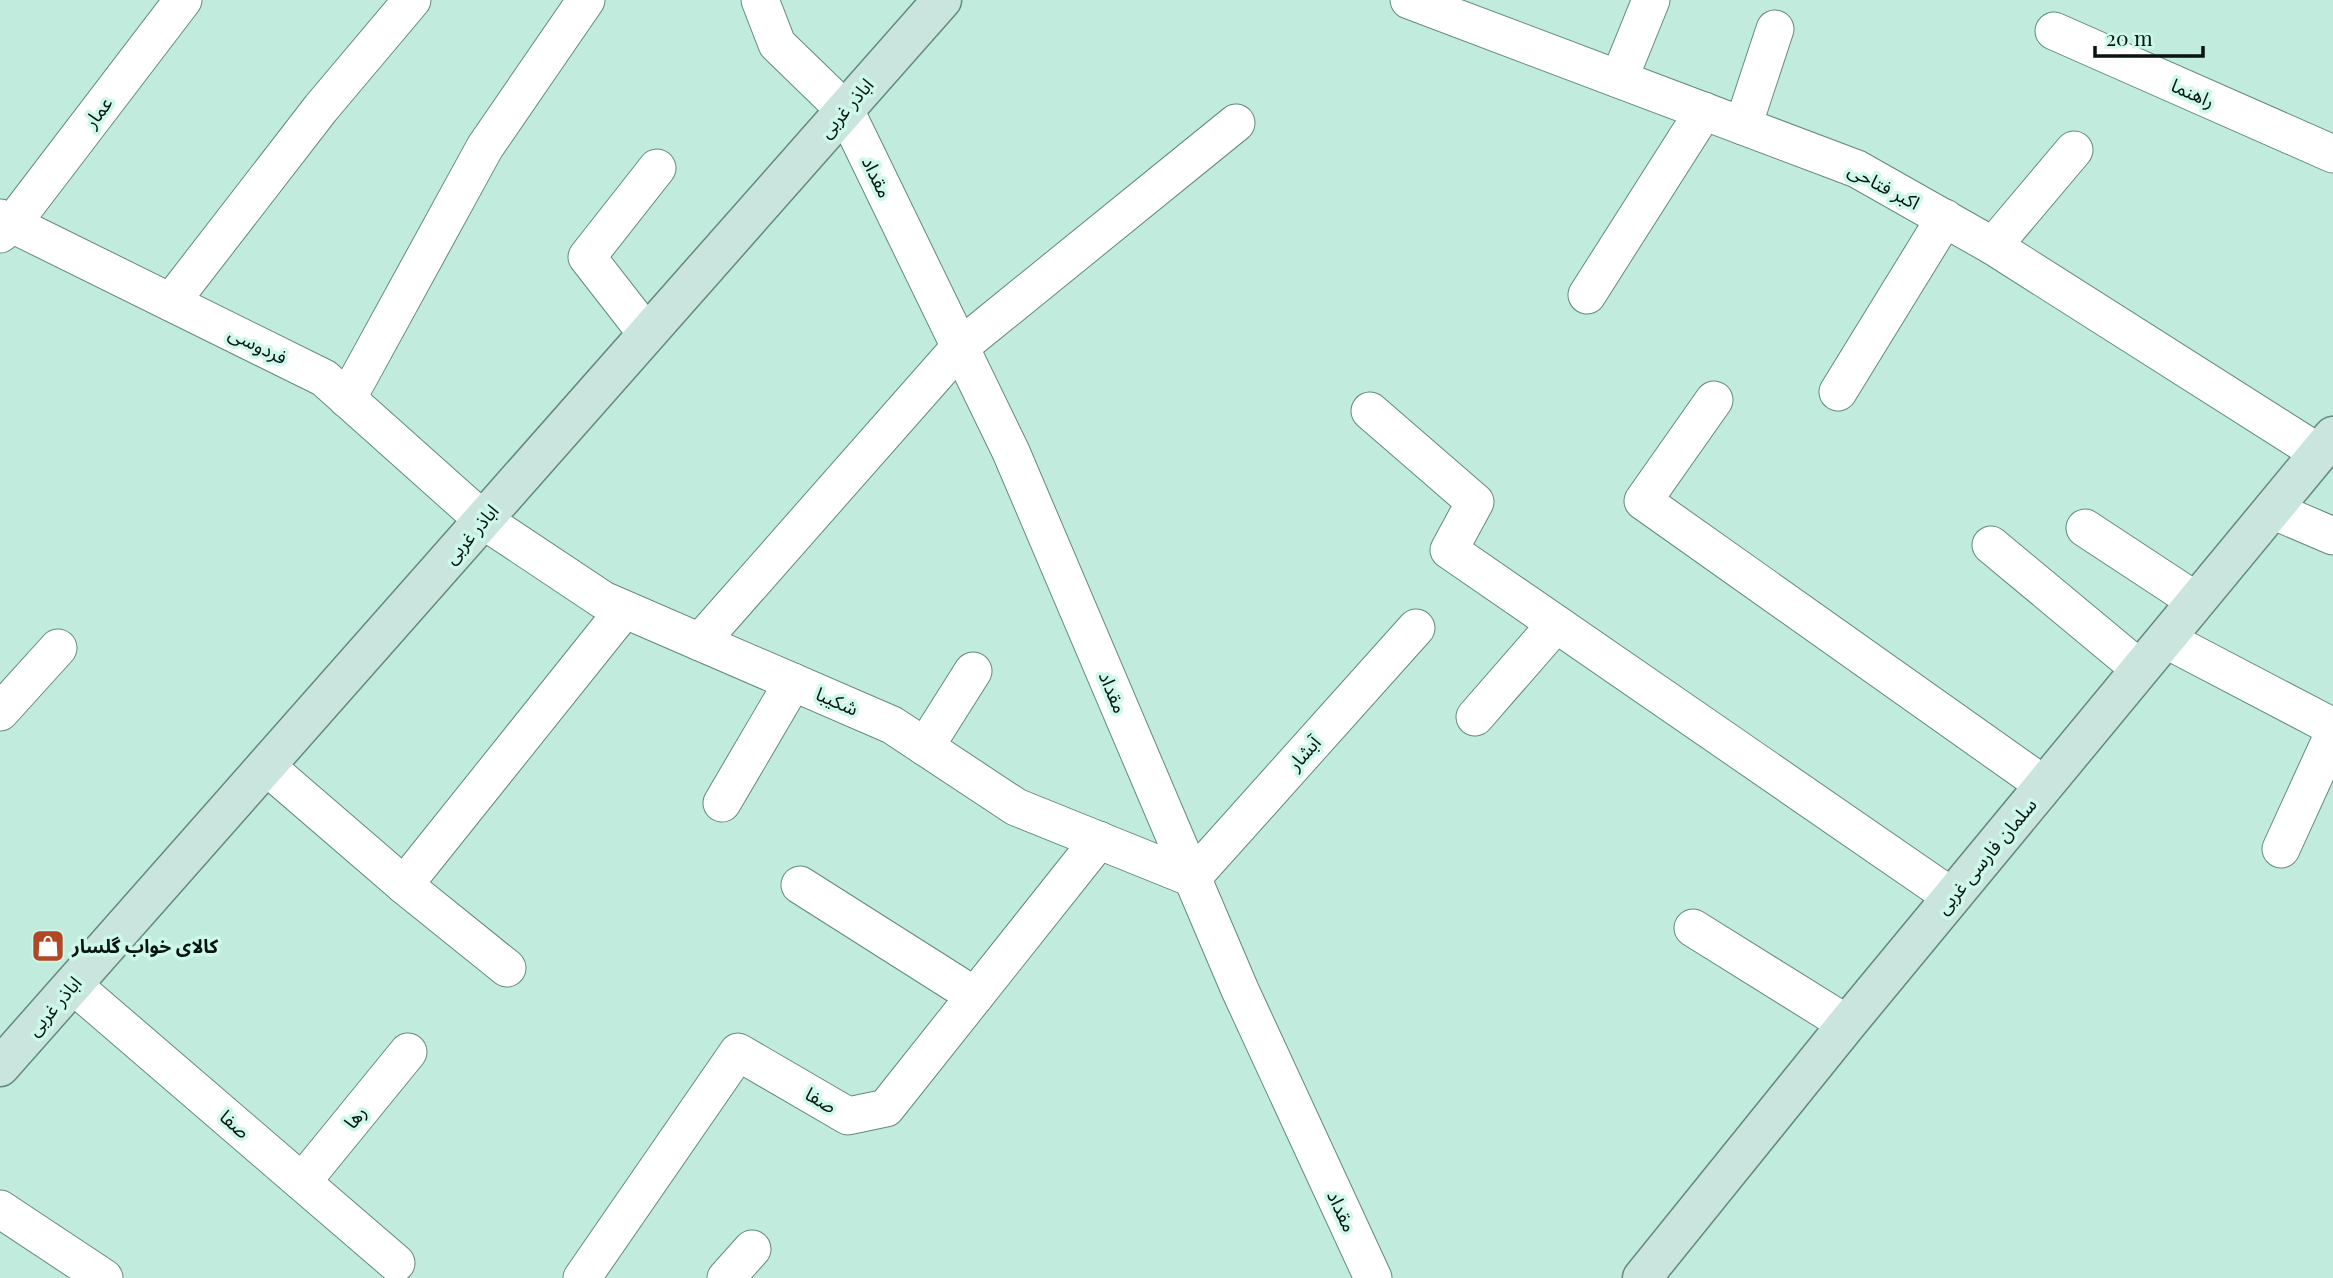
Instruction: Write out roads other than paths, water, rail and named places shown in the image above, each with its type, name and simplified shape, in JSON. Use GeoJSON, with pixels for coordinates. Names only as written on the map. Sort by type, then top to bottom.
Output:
{"type":"FeatureCollection","features":[{"type":"Feature","properties":{"kind":"main road","name":"اباذر غربی"},"geometry":{"type":"LineString","coordinates":[[0,1067],[942,0]]}},
{"type":"Feature","properties":{"kind":"main road","name":"سلمان فارسی غربی"},"geometry":{"type":"LineString","coordinates":[[1642,1278],[1847,1024],[2326,444]]}},
{"type":"Feature","properties":{"kind":"street","name":"عمار"},"geometry":{"type":"LineString","coordinates":[[4,225],[183,0]]}},
{"type":"Feature","properties":{"kind":"street"},"geometry":{"type":"LineString","coordinates":[[171,302],[321,108],[412,0]]}},
{"type":"Feature","properties":{"kind":"street"},"geometry":{"type":"LineString","coordinates":[[347,399],[485,147],[586,0]]}},
{"type":"Feature","properties":{"kind":"street","name":"مقداد"},"geometry":{"type":"LineString","coordinates":[[760,0],[777,44],[845,110],[1011,452],[1240,990],[1373,1278]]}},
{"type":"Feature","properties":{"kind":"street"},"geometry":{"type":"LineString","coordinates":[[1619,79],[1651,0]]}},
{"type":"Feature","properties":{"kind":"street","name":"اکبر فتاحی"},"geometry":{"type":"LineString","coordinates":[[1418,2],[1857,169],[1993,246],[2326,444]]}},
{"type":"Feature","properties":{"kind":"street"},"geometry":{"type":"LineString","coordinates":[[1742,126],[1775,29]]}},
{"type":"Feature","properties":{"kind":"street","name":"راهنما"},"geometry":{"type":"LineString","coordinates":[[2054,31],[2333,154]]}},
{"type":"Feature","properties":{"kind":"street"},"geometry":{"type":"LineString","coordinates":[[1587,295],[1704,111]]}},
{"type":"Feature","properties":{"kind":"street"},"geometry":{"type":"LineString","coordinates":[[700,642],[960,347],[1236,123]]}},
{"type":"Feature","properties":{"kind":"street"},"geometry":{"type":"LineString","coordinates":[[1993,246],[2074,150]]}},
{"type":"Feature","properties":{"kind":"street"},"geometry":{"type":"LineString","coordinates":[[647,334],[587,257],[657,168]]}},
{"type":"Feature","properties":{"kind":"street"},"geometry":{"type":"LineString","coordinates":[[1838,392],[1945,218]]}},
{"type":"Feature","properties":{"kind":"street","name":"فردوسی"},"geometry":{"type":"LineString","coordinates":[[4,225],[171,302],[324,378],[483,520]]}},
{"type":"Feature","properties":{"kind":"street"},"geometry":{"type":"LineString","coordinates":[[1714,400],[1643,501],[2045,785]]}},
{"type":"Feature","properties":{"kind":"street"},"geometry":{"type":"LineString","coordinates":[[1370,411],[1475,502],[1449,550],[1952,897]]}},
{"type":"Feature","properties":{"kind":"street"},"geometry":{"type":"LineString","coordinates":[[2272,510],[2333,536]]}},
{"type":"Feature","properties":{"kind":"street","name":"شکیبا"},"geometry":{"type":"LineString","coordinates":[[483,520],[603,600],[892,725],[1016,807],[1192,878]]}},
{"type":"Feature","properties":{"kind":"street"},"geometry":{"type":"LineString","coordinates":[[2084,528],[2196,601]]}},
{"type":"Feature","properties":{"kind":"street"},"geometry":{"type":"LineString","coordinates":[[1991,545],[2140,668]]}},
{"type":"Feature","properties":{"kind":"street"},"geometry":{"type":"LineString","coordinates":[[404,885],[624,610]]}},
{"type":"Feature","properties":{"kind":"street"},"geometry":{"type":"LineString","coordinates":[[1475,717],[1556,624]]}},
{"type":"Feature","properties":{"kind":"street","name":"آبشار"},"geometry":{"type":"LineString","coordinates":[[1192,878],[1416,628]]}},
{"type":"Feature","properties":{"kind":"street"},"geometry":{"type":"LineString","coordinates":[[2165,639],[2333,727]]}},
{"type":"Feature","properties":{"kind":"street"},"geometry":{"type":"LineString","coordinates":[[0,712],[58,648]]}},
{"type":"Feature","properties":{"kind":"street"},"geometry":{"type":"LineString","coordinates":[[925,747],[973,671]]}},
{"type":"Feature","properties":{"kind":"street"},"geometry":{"type":"LineString","coordinates":[[722,803],[793,682]]}},
{"type":"Feature","properties":{"kind":"street"},"geometry":{"type":"LineString","coordinates":[[2281,849],[2333,735]]}},
{"type":"Feature","properties":{"kind":"street"},"geometry":{"type":"LineString","coordinates":[[266,766],[404,885],[507,968]]}},
{"type":"Feature","properties":{"kind":"street","name":"صفا"},"geometry":{"type":"LineString","coordinates":[[582,1278],[738,1052],[848,1116],[886,1108],[1099,840]]}},
{"type":"Feature","properties":{"kind":"street"},"geometry":{"type":"LineString","coordinates":[[800,885],[975,996]]}},
{"type":"Feature","properties":{"kind":"street"},"geometry":{"type":"LineString","coordinates":[[1693,928],[1847,1024]]}},
{"type":"Feature","properties":{"kind":"street","name":"صفا"},"geometry":{"type":"LineString","coordinates":[[73,985],[396,1264]]}},
{"type":"Feature","properties":{"kind":"street","name":"رها"},"geometry":{"type":"LineString","coordinates":[[302,1182],[408,1052]]}},
{"type":"Feature","properties":{"kind":"street"},"geometry":{"type":"LineString","coordinates":[[0,1209],[104,1278]]}},
{"type":"Feature","properties":{"kind":"street"},"geometry":{"type":"LineString","coordinates":[[726,1278],[752,1249]]}},
{"type":"Feature","properties":{"kind":"place","name":"کالای خواب گلسار"},"geometry":{"type":"Point","coordinates":[48,946]}}]}
